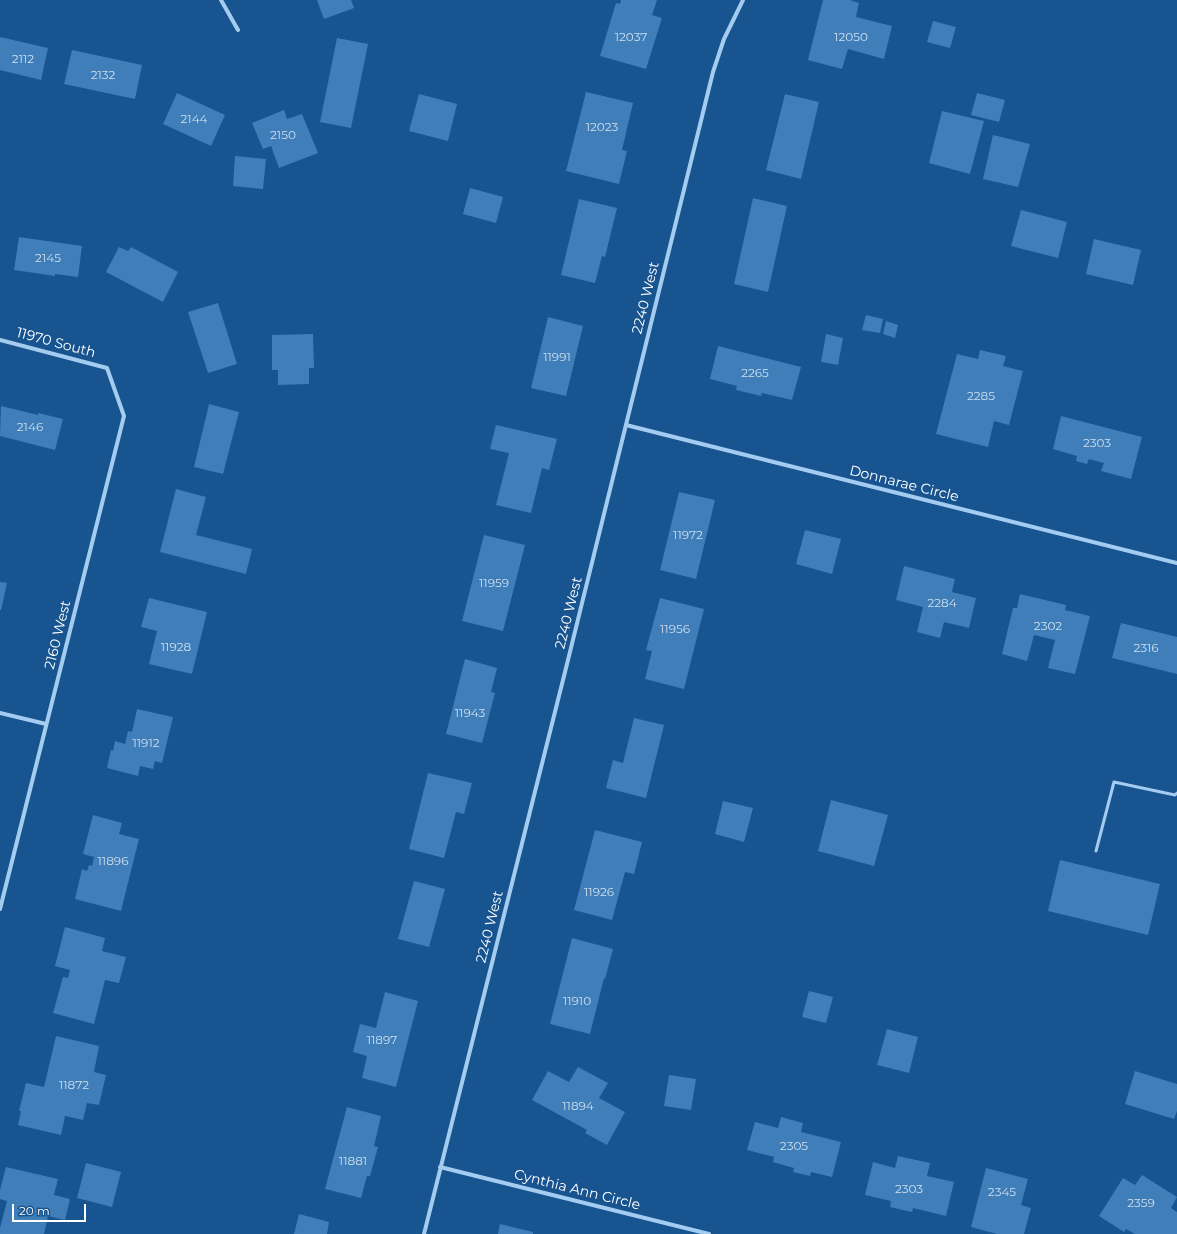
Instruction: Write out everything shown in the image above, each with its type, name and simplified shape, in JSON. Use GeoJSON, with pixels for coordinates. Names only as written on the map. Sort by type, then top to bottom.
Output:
{"type":"FeatureCollection","features":[{"type":"Feature","properties":{"kind":"street"},"geometry":{"type":"LineString","coordinates":[[222,0],[238,30]]}},
{"type":"Feature","properties":{"kind":"street","name":"2240 West"},"geometry":{"type":"LineString","coordinates":[[424,1234],[568,664],[712,72],[724,39],[743,0]]}},
{"type":"Feature","properties":{"kind":"street","name":"11970 South"},"geometry":{"type":"LineString","coordinates":[[0,340],[107,368]]}},
{"type":"Feature","properties":{"kind":"street","name":"2160 West"},"geometry":{"type":"LineString","coordinates":[[0,908],[124,416],[107,368]]}},
{"type":"Feature","properties":{"kind":"street","name":"Donnarae Circle"},"geometry":{"type":"LineString","coordinates":[[626,425],[1177,563]]}},
{"type":"Feature","properties":{"kind":"street"},"geometry":{"type":"LineString","coordinates":[[0,713],[46,724]]}},
{"type":"Feature","properties":{"kind":"street","name":"Cynthia Ann Circle"},"geometry":{"type":"LineString","coordinates":[[440,1167],[709,1234]]}},
{"type":"Feature","properties":{"kind":"lane"},"geometry":{"type":"LineString","coordinates":[[1096,851],[1114,782],[1175,795],[1177,793]]}},
{"type":"Feature","properties":{"kind":"building"},"geometry":{"type":"Polygon","coordinates":[[[317,0],[351,0],[354,8],[324,19],[317,0]]]}},
{"type":"Feature","properties":{"kind":"building"},"geometry":{"type":"Polygon","coordinates":[[[621,0],[657,0],[652,15],[662,18],[646,69],[600,56],[616,3],[620,4],[621,0]]]}},
{"type":"Feature","properties":{"kind":"building"},"geometry":{"type":"Polygon","coordinates":[[[823,0],[850,0],[859,3],[856,17],[892,26],[884,59],[848,49],[842,69],[808,60],[823,0]]]}},
{"type":"Feature","properties":{"kind":"building"},"geometry":{"type":"Polygon","coordinates":[[[933,21],[956,27],[950,48],[927,42],[933,21]]]}},
{"type":"Feature","properties":{"kind":"building"},"geometry":{"type":"Polygon","coordinates":[[[0,37],[48,48],[41,80],[0,70],[0,37]]]}},
{"type":"Feature","properties":{"kind":"building"},"geometry":{"type":"Polygon","coordinates":[[[337,38],[368,44],[351,128],[320,122],[337,38]]]}},
{"type":"Feature","properties":{"kind":"building"},"geometry":{"type":"Polygon","coordinates":[[[72,50],[142,65],[135,99],[64,84],[72,50]]]}},
{"type":"Feature","properties":{"kind":"building"},"geometry":{"type":"Polygon","coordinates":[[[586,92],[633,103],[622,150],[627,151],[619,184],[566,171],[586,92]]]}},
{"type":"Feature","properties":{"kind":"building"},"geometry":{"type":"Polygon","coordinates":[[[177,93],[225,115],[211,146],[163,124],[177,93]]]}},
{"type":"Feature","properties":{"kind":"building"},"geometry":{"type":"Polygon","coordinates":[[[977,93],[1005,100],[999,122],[971,115],[977,93]]]}},
{"type":"Feature","properties":{"kind":"building"},"geometry":{"type":"Polygon","coordinates":[[[419,94],[457,104],[448,141],[409,131],[419,94]]]}},
{"type":"Feature","properties":{"kind":"building"},"geometry":{"type":"Polygon","coordinates":[[[785,94],[819,102],[801,179],[766,170],[785,94]]]}},
{"type":"Feature","properties":{"kind":"building"},"geometry":{"type":"Polygon","coordinates":[[[284,110],[287,119],[302,114],[318,153],[279,168],[271,146],[263,149],[252,123],[284,110]]]}},
{"type":"Feature","properties":{"kind":"building"},"geometry":{"type":"Polygon","coordinates":[[[942,111],[984,121],[970,174],[929,163],[942,111]]]}},
{"type":"Feature","properties":{"kind":"building"},"geometry":{"type":"Polygon","coordinates":[[[993,135],[1030,144],[1018,187],[983,179],[993,135]]]}},
{"type":"Feature","properties":{"kind":"building"},"geometry":{"type":"Polygon","coordinates":[[[235,156],[266,159],[263,189],[233,186],[235,156]]]}},
{"type":"Feature","properties":{"kind":"building"},"geometry":{"type":"Polygon","coordinates":[[[470,188],[503,197],[496,223],[463,214],[470,188]]]}},
{"type":"Feature","properties":{"kind":"building"},"geometry":{"type":"Polygon","coordinates":[[[753,198],[787,206],[768,292],[734,284],[753,198]]]}},
{"type":"Feature","properties":{"kind":"building"},"geometry":{"type":"Polygon","coordinates":[[[579,199],[617,208],[605,257],[602,256],[595,283],[561,275],[579,199]]]}},
{"type":"Feature","properties":{"kind":"building"},"geometry":{"type":"Polygon","coordinates":[[[1021,210],[1067,222],[1058,258],[1011,246],[1021,210]]]}},
{"type":"Feature","properties":{"kind":"building"},"geometry":{"type":"Polygon","coordinates":[[[19,237],[82,246],[78,277],[55,274],[55,276],[14,270],[19,237]]]}},
{"type":"Feature","properties":{"kind":"building"},"geometry":{"type":"Polygon","coordinates":[[[1094,239],[1141,250],[1133,285],[1086,274],[1094,239]]]}},
{"type":"Feature","properties":{"kind":"building"},"geometry":{"type":"Polygon","coordinates":[[[119,247],[128,251],[131,247],[178,272],[163,302],[106,272],[119,247]]]}},
{"type":"Feature","properties":{"kind":"building"},"geometry":{"type":"Polygon","coordinates":[[[218,303],[237,364],[208,373],[188,312],[218,303]]]}},
{"type":"Feature","properties":{"kind":"building"},"geometry":{"type":"Polygon","coordinates":[[[866,315],[883,319],[880,333],[862,330],[866,315]]]}},
{"type":"Feature","properties":{"kind":"building"},"geometry":{"type":"Polygon","coordinates":[[[548,317],[583,326],[566,396],[531,388],[548,317]]]}},
{"type":"Feature","properties":{"kind":"building"},"geometry":{"type":"Polygon","coordinates":[[[886,321],[898,325],[895,338],[883,334],[886,321]]]}},
{"type":"Feature","properties":{"kind":"building"},"geometry":{"type":"Polygon","coordinates":[[[313,334],[314,368],[309,368],[309,384],[278,385],[278,370],[272,370],[272,335],[313,334]]]}},
{"type":"Feature","properties":{"kind":"building"},"geometry":{"type":"Polygon","coordinates":[[[826,334],[843,338],[838,365],[821,362],[826,334]]]}},
{"type":"Feature","properties":{"kind":"building"},"geometry":{"type":"Polygon","coordinates":[[[718,346],[801,367],[792,400],[762,393],[761,396],[736,390],[737,386],[710,379],[718,346]]]}},
{"type":"Feature","properties":{"kind":"building"},"geometry":{"type":"Polygon","coordinates":[[[980,350],[1006,356],[1003,366],[1023,371],[1009,425],[994,421],[988,447],[936,434],[957,354],[978,359],[980,350]]]}},
{"type":"Feature","properties":{"kind":"building"},"geometry":{"type":"Polygon","coordinates":[[[209,404],[239,412],[223,474],[194,467],[209,404]]]}},
{"type":"Feature","properties":{"kind":"building"},"geometry":{"type":"Polygon","coordinates":[[[1,406],[38,415],[38,413],[63,419],[55,450],[0,436],[1,406]]]}},
{"type":"Feature","properties":{"kind":"building"},"geometry":{"type":"Polygon","coordinates":[[[1061,416],[1142,437],[1131,479],[1101,471],[1104,463],[1089,459],[1087,464],[1076,461],[1077,456],[1053,449],[1061,416]]]}},
{"type":"Feature","properties":{"kind":"building"},"geometry":{"type":"Polygon","coordinates":[[[496,425],[557,439],[549,470],[542,468],[531,513],[496,505],[509,453],[490,449],[496,425]]]}},
{"type":"Feature","properties":{"kind":"building"},"geometry":{"type":"Polygon","coordinates":[[[176,489],[206,497],[196,535],[252,549],[246,574],[160,552],[176,489]]]}},
{"type":"Feature","properties":{"kind":"building"},"geometry":{"type":"Polygon","coordinates":[[[679,492],[715,500],[696,579],[660,570],[679,492]]]}},
{"type":"Feature","properties":{"kind":"building"},"geometry":{"type":"Polygon","coordinates":[[[805,530],[841,539],[832,574],[796,564],[805,530]]]}},
{"type":"Feature","properties":{"kind":"building"},"geometry":{"type":"Polygon","coordinates":[[[484,535],[525,545],[503,631],[462,621],[484,535]]]}},
{"type":"Feature","properties":{"kind":"building"},"geometry":{"type":"Polygon","coordinates":[[[904,566],[955,579],[952,592],[976,598],[969,628],[944,622],[940,638],[917,632],[923,607],[896,600],[904,566]]]}},
{"type":"Feature","properties":{"kind":"building"},"geometry":{"type":"Polygon","coordinates":[[[0,582],[7,583],[1,610],[0,610],[0,582]]]}},
{"type":"Feature","properties":{"kind":"building"},"geometry":{"type":"Polygon","coordinates":[[[1020,594],[1066,605],[1065,610],[1090,616],[1075,674],[1048,668],[1055,640],[1034,635],[1027,661],[1002,654],[1013,608],[1017,608],[1020,594]]]}},
{"type":"Feature","properties":{"kind":"building"},"geometry":{"type":"Polygon","coordinates":[[[149,598],[207,612],[192,674],[149,664],[157,631],[141,627],[149,598]]]}},
{"type":"Feature","properties":{"kind":"building"},"geometry":{"type":"Polygon","coordinates":[[[660,598],[704,609],[684,689],[645,679],[652,651],[646,650],[660,598]]]}},
{"type":"Feature","properties":{"kind":"building"},"geometry":{"type":"Polygon","coordinates":[[[1121,623],[1177,637],[1177,674],[1112,658],[1121,623]]]}},
{"type":"Feature","properties":{"kind":"building"},"geometry":{"type":"Polygon","coordinates":[[[465,659],[497,668],[491,692],[495,693],[482,743],[446,734],[465,659]]]}},
{"type":"Feature","properties":{"kind":"building"},"geometry":{"type":"Polygon","coordinates":[[[137,709],[173,717],[162,763],[155,761],[153,769],[140,766],[138,776],[107,768],[111,750],[113,751],[115,741],[125,744],[128,731],[132,732],[137,709]]]}},
{"type":"Feature","properties":{"kind":"building"},"geometry":{"type":"Polygon","coordinates":[[[634,718],[664,725],[646,798],[606,788],[613,760],[623,763],[634,718]]]}},
{"type":"Feature","properties":{"kind":"building"},"geometry":{"type":"Polygon","coordinates":[[[428,773],[472,783],[464,814],[456,812],[444,858],[409,849],[428,773]]]}},
{"type":"Feature","properties":{"kind":"building"},"geometry":{"type":"Polygon","coordinates":[[[831,800],[888,815],[874,866],[818,851],[831,800]]]}},
{"type":"Feature","properties":{"kind":"building"},"geometry":{"type":"Polygon","coordinates":[[[723,801],[753,808],[744,842],[715,834],[723,801]]]}},
{"type":"Feature","properties":{"kind":"building"},"geometry":{"type":"Polygon","coordinates":[[[93,815],[122,823],[119,834],[139,839],[121,911],[75,899],[82,869],[87,871],[89,865],[92,866],[94,857],[83,854],[93,815]]]}},
{"type":"Feature","properties":{"kind":"building"},"geometry":{"type":"Polygon","coordinates":[[[595,830],[642,842],[634,874],[625,872],[612,920],[574,910],[595,830]]]}},
{"type":"Feature","properties":{"kind":"building"},"geometry":{"type":"Polygon","coordinates":[[[1060,860],[1160,884],[1148,935],[1048,911],[1060,860]]]}},
{"type":"Feature","properties":{"kind":"building"},"geometry":{"type":"Polygon","coordinates":[[[414,881],[445,889],[429,947],[398,939],[414,881]]]}},
{"type":"Feature","properties":{"kind":"building"},"geometry":{"type":"Polygon","coordinates":[[[65,927],[105,938],[102,951],[126,957],[119,983],[105,980],[94,1024],[53,1013],[63,977],[68,978],[70,970],[55,966],[65,927]]]}},
{"type":"Feature","properties":{"kind":"building"},"geometry":{"type":"Polygon","coordinates":[[[572,938],[613,949],[590,1034],[550,1024],[572,938]]]}},
{"type":"Feature","properties":{"kind":"building"},"geometry":{"type":"Polygon","coordinates":[[[809,991],[833,997],[826,1023],[802,1017],[809,991]]]}},
{"type":"Feature","properties":{"kind":"building"},"geometry":{"type":"Polygon","coordinates":[[[385,992],[418,1001],[396,1087],[362,1078],[367,1056],[353,1052],[360,1024],[376,1028],[385,992]]]}},
{"type":"Feature","properties":{"kind":"building"},"geometry":{"type":"Polygon","coordinates":[[[887,1029],[918,1037],[909,1073],[877,1065],[887,1029]]]}},
{"type":"Feature","properties":{"kind":"building"},"geometry":{"type":"Polygon","coordinates":[[[56,1036],[99,1046],[94,1072],[106,1075],[99,1105],[87,1103],[83,1120],[65,1116],[61,1135],[18,1125],[21,1111],[19,1111],[26,1083],[44,1087],[56,1036]]]}},
{"type":"Feature","properties":{"kind":"building"},"geometry":{"type":"Polygon","coordinates":[[[578,1067],[608,1083],[599,1098],[625,1112],[607,1145],[585,1133],[587,1130],[532,1100],[548,1071],[569,1082],[578,1067]]]}},
{"type":"Feature","properties":{"kind":"building"},"geometry":{"type":"Polygon","coordinates":[[[1135,1071],[1177,1084],[1177,1111],[1174,1119],[1125,1104],[1135,1071]]]}},
{"type":"Feature","properties":{"kind":"building"},"geometry":{"type":"Polygon","coordinates":[[[669,1075],[696,1079],[691,1110],[664,1106],[669,1075]]]}},
{"type":"Feature","properties":{"kind":"building"},"geometry":{"type":"Polygon","coordinates":[[[347,1107],[381,1116],[374,1146],[378,1147],[370,1176],[367,1176],[361,1198],[325,1189],[347,1107]]]}},
{"type":"Feature","properties":{"kind":"building"},"geometry":{"type":"Polygon","coordinates":[[[781,1117],[803,1123],[801,1132],[841,1142],[832,1177],[811,1172],[810,1176],[793,1172],[794,1168],[773,1162],[774,1157],[747,1150],[755,1122],[778,1128],[781,1117]]]}},
{"type":"Feature","properties":{"kind":"building"},"geometry":{"type":"Polygon","coordinates":[[[898,1156],[930,1163],[927,1176],[954,1182],[946,1216],[913,1208],[912,1212],[890,1207],[891,1201],[865,1195],[873,1162],[895,1168],[898,1156]]]}},
{"type":"Feature","properties":{"kind":"building"},"geometry":{"type":"Polygon","coordinates":[[[86,1163],[121,1172],[112,1207],[77,1198],[86,1163]]]}},
{"type":"Feature","properties":{"kind":"building"},"geometry":{"type":"Polygon","coordinates":[[[6,1167],[58,1179],[54,1195],[70,1199],[65,1220],[48,1216],[44,1234],[0,1234],[0,1228],[7,1201],[0,1199],[0,1190],[6,1167]]]}},
{"type":"Feature","properties":{"kind":"building"},"geometry":{"type":"Polygon","coordinates":[[[986,1168],[1028,1179],[1021,1205],[1031,1208],[1024,1234],[997,1234],[971,1227],[986,1168]]]}},
{"type":"Feature","properties":{"kind":"building"},"geometry":{"type":"Polygon","coordinates":[[[1142,1175],[1177,1197],[1171,1208],[1177,1212],[1177,1234],[1135,1234],[1126,1229],[1124,1232],[1099,1216],[1123,1178],[1135,1185],[1142,1175]]]}},
{"type":"Feature","properties":{"kind":"building"},"geometry":{"type":"Polygon","coordinates":[[[299,1214],[329,1222],[327,1234],[294,1234],[299,1214]]]}},
{"type":"Feature","properties":{"kind":"building"},"geometry":{"type":"Polygon","coordinates":[[[500,1224],[533,1232],[533,1234],[498,1234],[500,1224]]]}}]}
